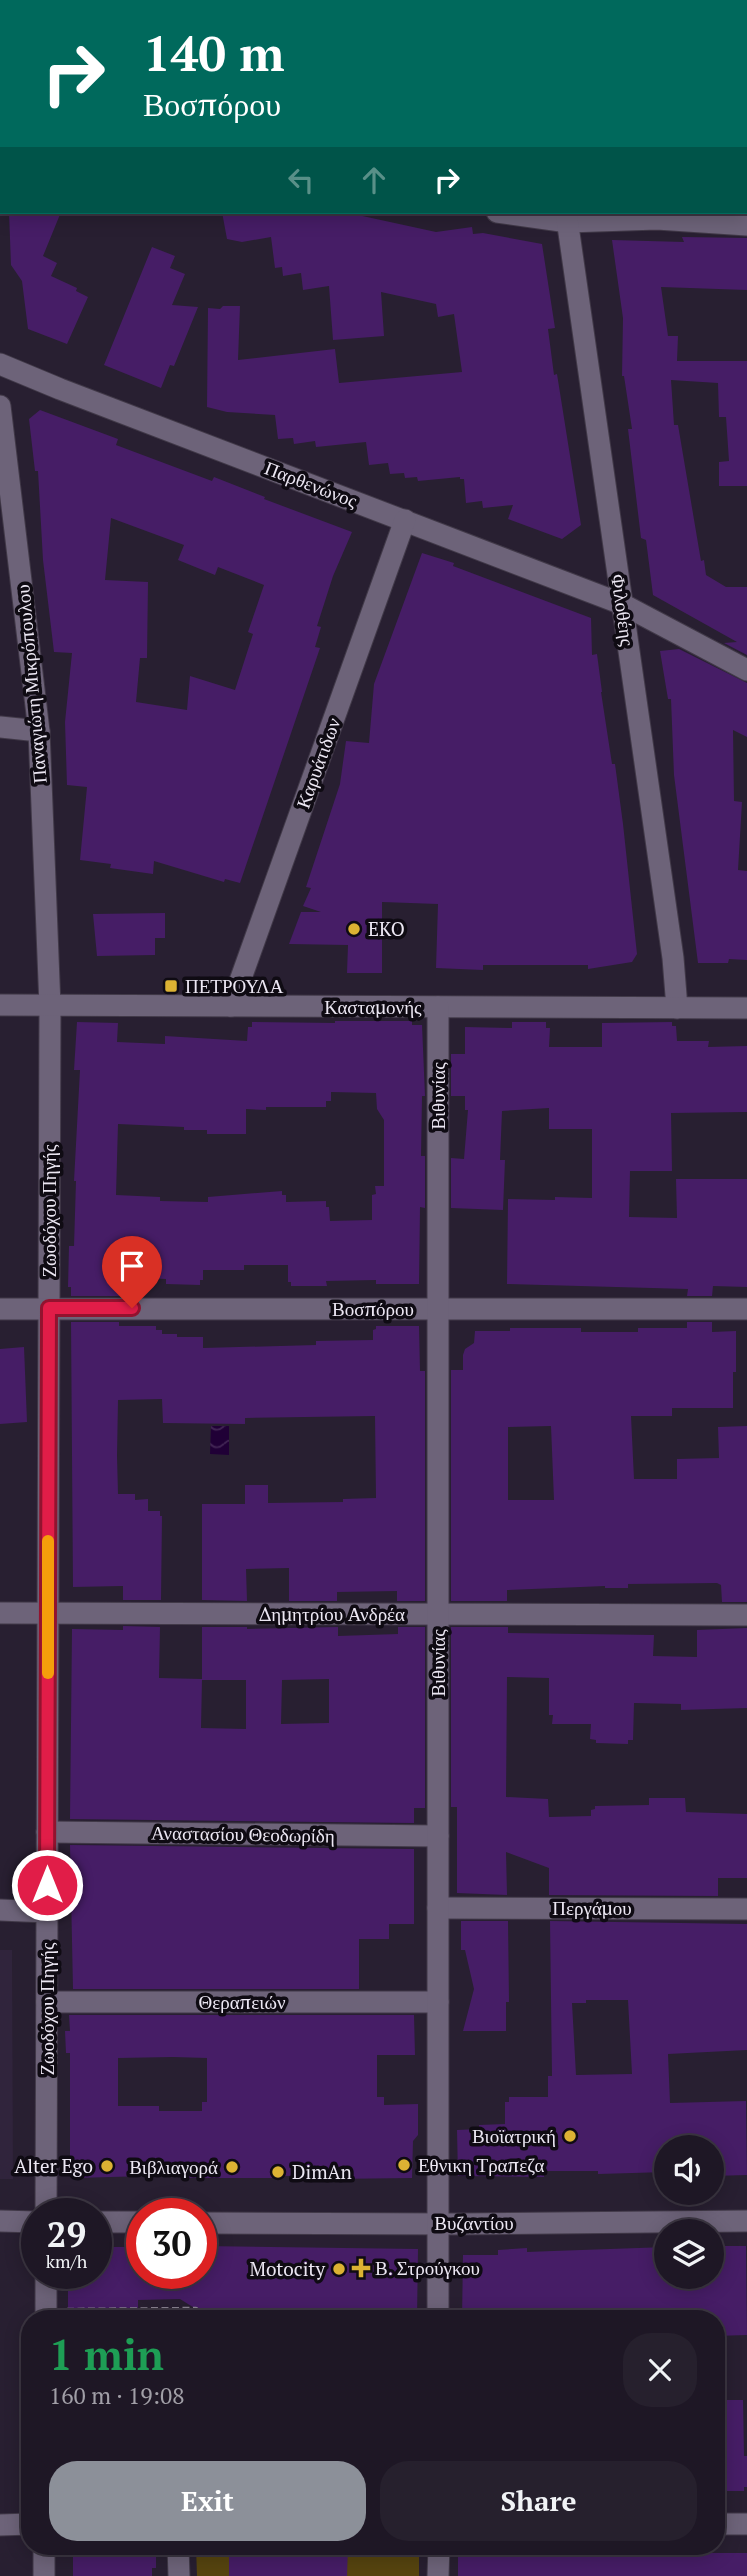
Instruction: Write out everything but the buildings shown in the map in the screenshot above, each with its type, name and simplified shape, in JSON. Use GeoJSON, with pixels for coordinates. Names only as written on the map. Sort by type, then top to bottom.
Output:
{"type":"FeatureCollection","features":[{"type":"Feature","properties":{"kind":"street"},"geometry":{"type":"LineString","coordinates":[[524,214],[747,225]]}},
{"type":"Feature","properties":{"kind":"street","name":"Φιλοθέης"},"geometry":{"type":"LineString","coordinates":[[567,217],[673,958],[677,1008]]}},
{"type":"Feature","properties":{"kind":"street","name":"Παρθενώνος"},"geometry":{"type":"LineString","coordinates":[[0,364],[622,604],[747,670]]}},
{"type":"Feature","properties":{"kind":"street","name":"Παναγιώτη Μικρόπουλου"},"geometry":{"type":"LineString","coordinates":[[0,406],[39,731],[50,1006]]}},
{"type":"Feature","properties":{"kind":"street","name":"Καρυάτιδων"},"geometry":{"type":"LineString","coordinates":[[231,1006],[405,520]]}},
{"type":"Feature","properties":{"kind":"street"},"geometry":{"type":"LineString","coordinates":[[0,727],[39,731]]}},
{"type":"Feature","properties":{"kind":"street","name":"Κασταμονής"},"geometry":{"type":"LineString","coordinates":[[0,1006],[747,1008]]}},
{"type":"Feature","properties":{"kind":"street","name":"Ζωοδόχου Πηγής"},"geometry":{"type":"LineString","coordinates":[[46,2198],[50,1006]]}},
{"type":"Feature","properties":{"kind":"street","name":"Βιθυνίας"},"geometry":{"type":"LineString","coordinates":[[438,2310],[439,1007]]}},
{"type":"Feature","properties":{"kind":"street","name":"Βοσπόρου"},"geometry":{"type":"LineString","coordinates":[[0,1309],[747,1309]]}},
{"type":"Feature","properties":{"kind":"street","name":"Δημητρίου Ανδρέα"},"geometry":{"type":"LineString","coordinates":[[0,1614],[747,1615]]}},
{"type":"Feature","properties":{"kind":"street","name":"Αναστασίου Θεοδωρίδη"},"geometry":{"type":"LineString","coordinates":[[47,1832],[438,1836]]}},
{"type":"Feature","properties":{"kind":"street","name":"Περγάμου"},"geometry":{"type":"LineString","coordinates":[[438,1908],[747,1909]]}},
{"type":"Feature","properties":{"kind":"street"},"geometry":{"type":"LineString","coordinates":[[0,1910],[47,1912]]}},
{"type":"Feature","properties":{"kind":"street","name":"Θεραπειών"},"geometry":{"type":"LineString","coordinates":[[47,2002],[438,2002]]}},
{"type":"Feature","properties":{"kind":"street"},"geometry":{"type":"LineString","coordinates":[[0,2221],[21,2222]]}},
{"type":"Feature","properties":{"kind":"street","name":"Βυζαντίου"},"geometry":{"type":"LineString","coordinates":[[217,2222],[747,2221]]}},
{"type":"Feature","properties":{"kind":"street"},"geometry":{"type":"LineString","coordinates":[[46,2289],[46,2310]]}},
{"type":"Feature","properties":{"kind":"street"},"geometry":{"type":"LineString","coordinates":[[0,2525],[21,2524]]}},
{"type":"Feature","properties":{"kind":"street"},"geometry":{"type":"LineString","coordinates":[[725,2524],[747,2524]]}},
{"type":"Feature","properties":{"kind":"street"},"geometry":{"type":"LineString","coordinates":[[44,2555],[44,2576]]}},
{"type":"Feature","properties":{"kind":"street"},"geometry":{"type":"LineString","coordinates":[[178,2555],[179,2576]]}},
{"type":"Feature","properties":{"kind":"street"},"geometry":{"type":"LineString","coordinates":[[438,2576],[439,2555]]}},
{"type":"Feature","properties":{"kind":"path"},"geometry":{"type":"LineString","coordinates":[[166,2310],[196,2310]]}},
{"type":"Feature","properties":{"kind":"shaded area"},"geometry":{"type":"Polygon","coordinates":[[[0,1950],[12,1950],[13,2179],[0,2179],[0,1950]]]}},
{"type":"Feature","properties":{"kind":"shaded area"},"geometry":{"type":"Polygon","coordinates":[[[196,2555],[419,2555],[419,2576],[197,2576],[196,2555]]]}},
{"type":"Feature","properties":{"kind":"water"},"geometry":{"type":"Polygon","coordinates":[[[211,1426],[229,1426],[229,1455],[210,1454],[211,1426]]]}},
{"type":"Feature","properties":{"kind":"slow traffic"},"geometry":{"type":"LineString","coordinates":[[48,1541],[48,1673]]}},
{"type":"Feature","properties":{"kind":"place","name":"EKO"},"geometry":{"type":"Point","coordinates":[354,929]}},
{"type":"Feature","properties":{"kind":"place","name":"ΠΕΤΡΟΥΛΑ"},"geometry":{"type":"Point","coordinates":[171,986]}},
{"type":"Feature","properties":{"kind":"place","name":"Βιοϊατρική"},"geometry":{"type":"Point","coordinates":[570,2136]}},
{"type":"Feature","properties":{"kind":"place","name":"Εθνικη Τραπεζα"},"geometry":{"type":"Point","coordinates":[404,2165]}},
{"type":"Feature","properties":{"kind":"place","name":"Alter Ego"},"geometry":{"type":"Point","coordinates":[107,2166]}},
{"type":"Feature","properties":{"kind":"place","name":"Βιβλιαγορά"},"geometry":{"type":"Point","coordinates":[232,2167]}},
{"type":"Feature","properties":{"kind":"place","name":"DimAn"},"geometry":{"type":"Point","coordinates":[278,2172]}},
{"type":"Feature","properties":{"kind":"place","name":"Β. Στρούγκου"},"geometry":{"type":"Point","coordinates":[361,2268]}},
{"type":"Feature","properties":{"kind":"place","name":"Motocity"},"geometry":{"type":"Point","coordinates":[339,2269]}},
{"type":"Feature","properties":{"kind":"route"},"geometry":{"type":"LineString","coordinates":[[47,1885],[49,1308],[132,1308]]}}]}
